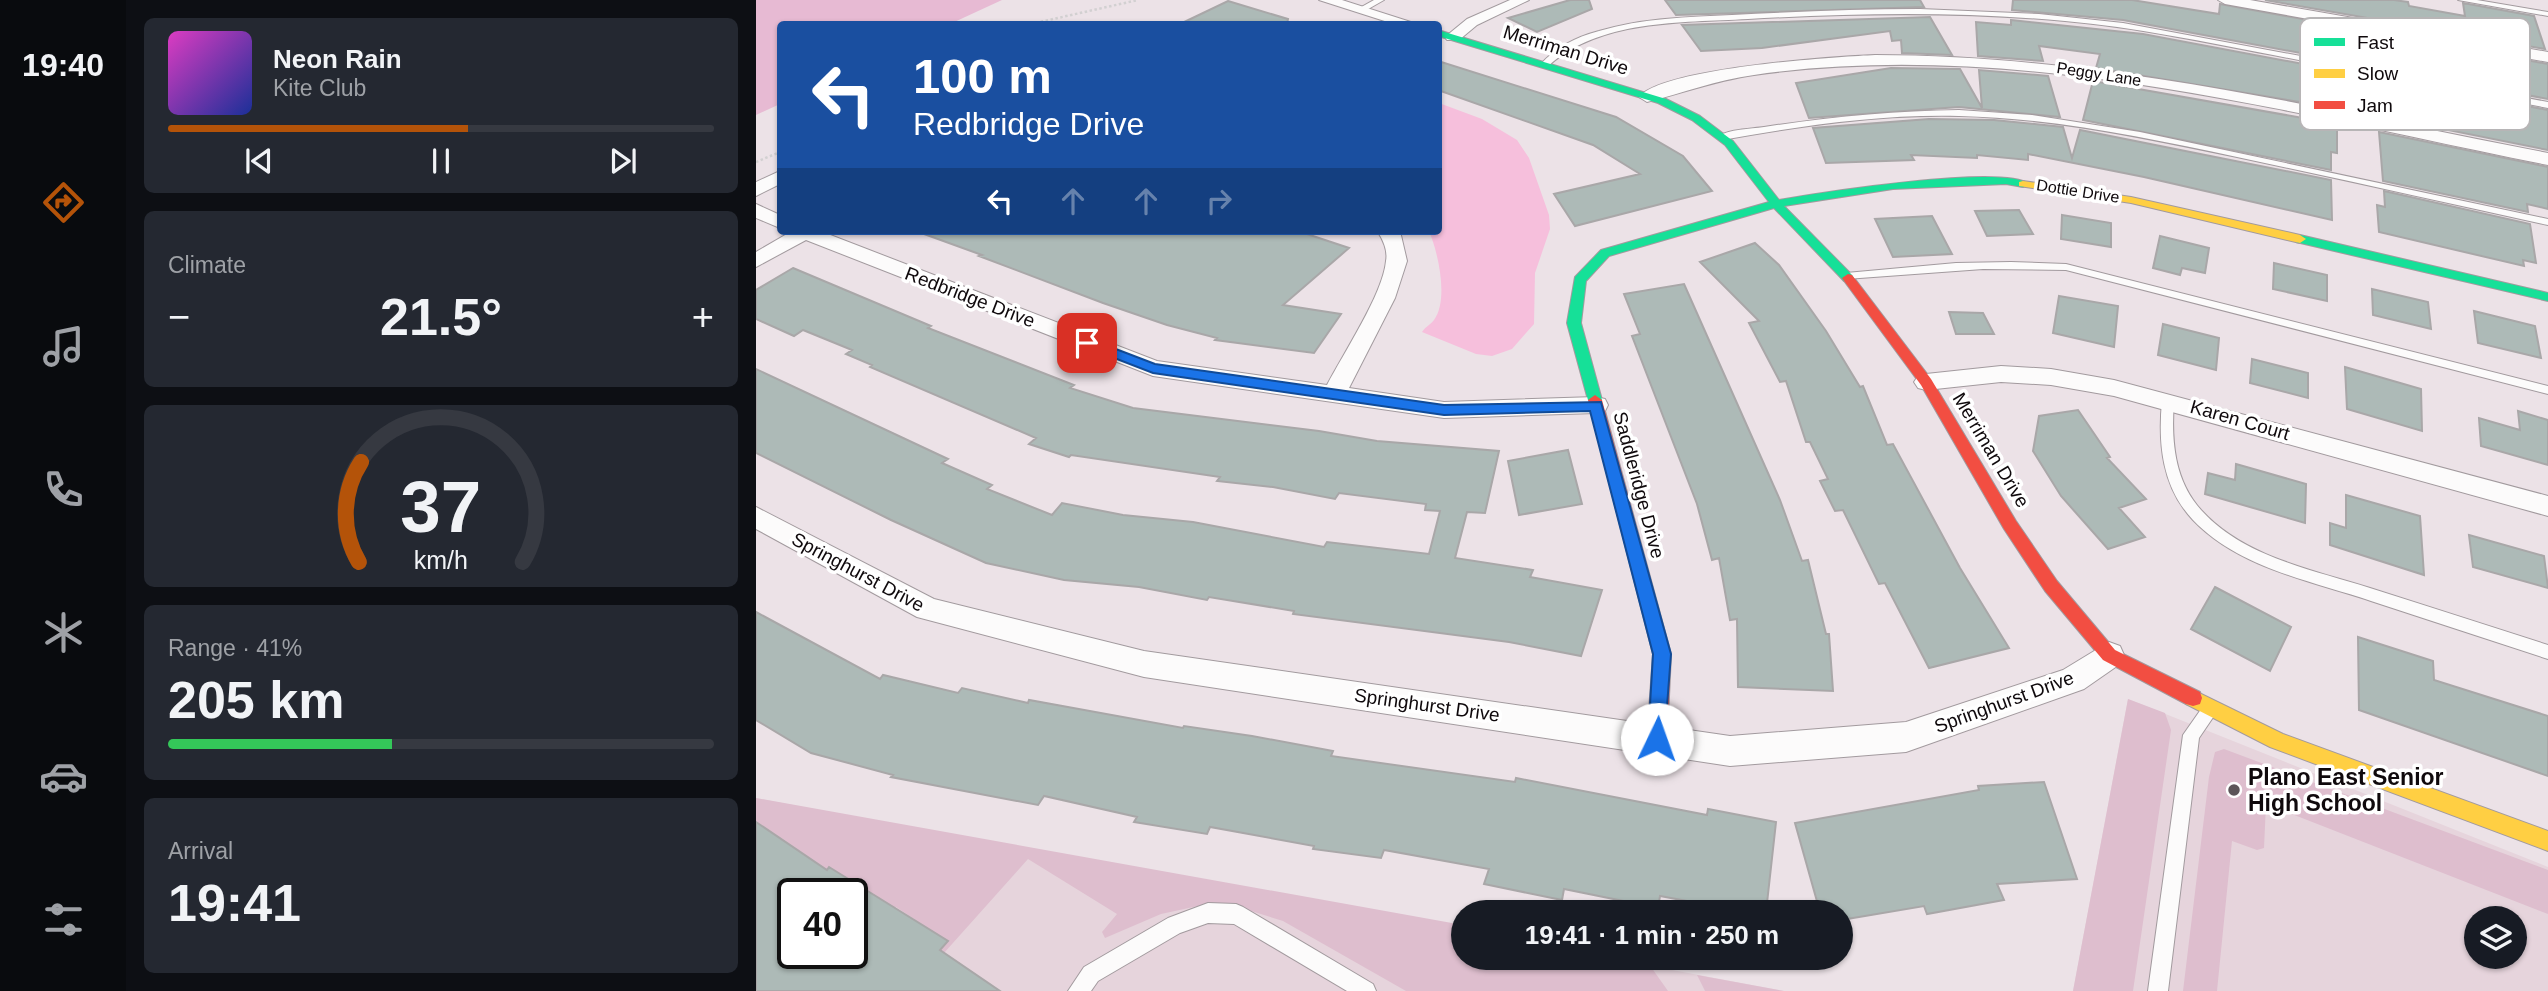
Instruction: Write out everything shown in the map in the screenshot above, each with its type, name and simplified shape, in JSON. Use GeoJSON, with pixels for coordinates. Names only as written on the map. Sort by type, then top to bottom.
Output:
{"type":"FeatureCollection","features":[{"type":"Feature","properties":{"kind":"street"},"geometry":{"type":"LineString","coordinates":[[1326,0],[1398,21]]}},
{"type":"Feature","properties":{"kind":"street"},"geometry":{"type":"LineString","coordinates":[[1446,35],[1522,0]]}},
{"type":"Feature","properties":{"kind":"street"},"geometry":{"type":"LineString","coordinates":[[2225,0],[2327,18]]}},
{"type":"Feature","properties":{"kind":"street","name":"Merriman Drive"},"geometry":{"type":"LineString","coordinates":[[1446,35],[1662,101],[1696,118],[1722,138],[1776,204],[1846,275],[1926,382],[2010,525],[2051,586],[2109,655],[2277,741],[2548,841]]}},
{"type":"Feature","properties":{"kind":"street"},"geometry":{"type":"LineString","coordinates":[[2530,54],[2548,57]]}},
{"type":"Feature","properties":{"kind":"street","name":"Peggy Lane"},"geometry":{"type":"LineString","coordinates":[[1647,97],[1678,85],[1787,65],[1907,57],[1971,59],[2105,73],[2300,111]]}},
{"type":"Feature","properties":{"kind":"street","name":"Peggy Lane"},"geometry":{"type":"LineString","coordinates":[[2399,130],[2548,159]]}},
{"type":"Feature","properties":{"kind":"street"},"geometry":{"type":"LineString","coordinates":[[756,190],[777,179]]}},
{"type":"Feature","properties":{"kind":"street","name":"Dottie Drive"},"geometry":{"type":"LineString","coordinates":[[1605,253],[1776,204],[1893,186],[2006,181],[2131,200],[2548,297]]}},
{"type":"Feature","properties":{"kind":"street"},"geometry":{"type":"LineString","coordinates":[[756,210],[777,220]]}},
{"type":"Feature","properties":{"kind":"street"},"geometry":{"type":"LineString","coordinates":[[756,261],[798,235]]}},
{"type":"Feature","properties":{"kind":"street","name":"Redbridge Drive"},"geometry":{"type":"LineString","coordinates":[[811,235],[1153,368],[1335,392],[1444,410],[1596,405]]}},
{"type":"Feature","properties":{"kind":"street"},"geometry":{"type":"LineString","coordinates":[[1335,392],[1384,298],[1397,261],[1392,235]]}},
{"type":"Feature","properties":{"kind":"street","name":"Saddleridge Drive"},"geometry":{"type":"LineString","coordinates":[[1605,253],[1580,280],[1574,323],[1662,654],[1657,739]]}},
{"type":"Feature","properties":{"kind":"street","name":"Karen Court"},"geometry":{"type":"LineString","coordinates":[[1926,382],[2001,374],[2051,377],[2168,401],[2548,506]]}},
{"type":"Feature","properties":{"kind":"street","name":"Springhurst Drive"},"geometry":{"type":"LineString","coordinates":[[756,517],[927,610],[1144,664],[1730,751],[1906,737],[2073,680],[2109,655]]}},
{"type":"Feature","properties":{"kind":"lane"},"geometry":{"type":"LineString","coordinates":[[1360,10],[1380,0]]}},
{"type":"Feature","properties":{"kind":"lane"},"geometry":{"type":"LineString","coordinates":[[2462,0],[2548,12]]}},
{"type":"Feature","properties":{"kind":"lane"},"geometry":{"type":"LineString","coordinates":[[2493,0],[2548,12]]}},
{"type":"Feature","properties":{"kind":"lane"},"geometry":{"type":"LineString","coordinates":[[1544,65],[1555,52],[1572,41],[1603,32],[1681,21],[1778,15],[1978,12],[2042,16],[2160,32],[2300,58]]}},
{"type":"Feature","properties":{"kind":"lane"},"geometry":{"type":"LineString","coordinates":[[2530,102],[2548,105]]}},
{"type":"Feature","properties":{"kind":"lane"},"geometry":{"type":"LineString","coordinates":[[1722,138],[1795,124],[1894,116],[1958,113],[2042,119],[2125,130],[2548,222]]}},
{"type":"Feature","properties":{"kind":"lane"},"geometry":{"type":"LineString","coordinates":[[1846,275],[2006,263],[2066,267],[2548,390]]}},
{"type":"Feature","properties":{"kind":"lane"},"geometry":{"type":"LineString","coordinates":[[2168,401],[2165,429],[2169,467],[2180,492],[2199,516],[2222,536],[2250,551],[2320,578],[2548,652]]}},
{"type":"Feature","properties":{"kind":"lane"},"geometry":{"type":"LineString","coordinates":[[2158,991],[2191,735],[2211,708]]}},
{"type":"Feature","properties":{"kind":"lane"},"geometry":{"type":"LineString","coordinates":[[1078,991],[1091,974],[1175,925],[1208,913],[1236,915],[1366,991]]}},
{"type":"Feature","properties":{"kind":"path"},"geometry":{"type":"LineString","coordinates":[[1044,21],[1139,0]]}},
{"type":"Feature","properties":{"kind":"path"},"geometry":{"type":"LineString","coordinates":[[756,162],[777,153]]}},
{"type":"Feature","properties":{"kind":"shaded area"},"geometry":{"type":"Polygon","coordinates":[[[756,0],[1002,0],[956,21],[777,21],[777,105],[756,115],[756,0]]]}},
{"type":"Feature","properties":{"kind":"shaded area"},"geometry":{"type":"Polygon","coordinates":[[[1442,104],[1482,119],[1517,140],[1529,158],[1549,215],[1550,229],[1535,273],[1534,324],[1512,349],[1492,356],[1476,354],[1422,332],[1434,320],[1441,301],[1436,251],[1430,235],[1442,235],[1442,104]]]}},
{"type":"Feature","properties":{"kind":"shaded area","name":"Plano East Senior High School"},"geometry":{"type":"Polygon","coordinates":[[[2128,699],[2548,867],[2548,991],[2073,991],[2128,699]]]}},
{"type":"Feature","properties":{"kind":"shaded area"},"geometry":{"type":"Polygon","coordinates":[[[2128,699],[2165,713],[2171,730],[2133,991],[2073,991],[2128,699]]]}},
{"type":"Feature","properties":{"kind":"shaded area"},"geometry":{"type":"Polygon","coordinates":[[[2224,749],[2548,870],[2548,914],[2266,804],[2264,848],[2257,850],[2232,841],[2217,991],[2183,991],[2209,777],[2215,752],[2224,749]]]}},
{"type":"Feature","properties":{"kind":"shaded area"},"geometry":{"type":"Polygon","coordinates":[[[756,798],[1451,929],[1451,970],[1672,970],[1784,991],[756,991],[756,798]]]}},
{"type":"Feature","properties":{"kind":"shaded area"},"geometry":{"type":"Polygon","coordinates":[[[756,798],[1451,923],[1451,970],[1653,970],[1668,991],[1406,991],[1283,921],[1235,906],[1198,906],[1161,914],[1105,938],[1102,932],[1117,914],[1028,859],[910,991],[903,991],[947,941],[896,907],[868,934],[868,926],[883,904],[868,894],[868,878],[845,878],[829,867],[815,878],[756,828],[756,798]]]}},
{"type":"Feature","properties":{"kind":"shaded area"},"geometry":{"type":"Polygon","coordinates":[[[1697,975],[1784,991],[1705,991],[1697,975]]]}},
{"type":"Feature","properties":{"kind":"building"},"geometry":{"type":"Polygon","coordinates":[[[1570,0],[1589,0],[1592,9],[1537,32],[1508,18],[1570,0]]]}},
{"type":"Feature","properties":{"kind":"building"},"geometry":{"type":"Polygon","coordinates":[[[1665,0],[1920,0],[1924,7],[1676,15],[1665,0]]]}},
{"type":"Feature","properties":{"kind":"building"},"geometry":{"type":"Polygon","coordinates":[[[2013,0],[2132,0],[2219,14],[2220,4],[2300,19],[2300,53],[2123,20],[2012,10],[2013,0]]]}},
{"type":"Feature","properties":{"kind":"building"},"geometry":{"type":"Polygon","coordinates":[[[2265,0],[2394,0],[2408,2],[2409,6],[2465,16],[2463,3],[2534,16],[2545,49],[2530,46],[2530,18],[2368,18],[2265,0]]]}},
{"type":"Feature","properties":{"kind":"building"},"geometry":{"type":"Polygon","coordinates":[[[1228,1],[1288,19],[1288,21],[1186,21],[1228,1]]]}},
{"type":"Feature","properties":{"kind":"building"},"geometry":{"type":"Polygon","coordinates":[[[1930,17],[1952,55],[1902,53],[1901,40],[1892,41],[1890,31],[1762,48],[1701,51],[1682,25],[1930,17]]]}},
{"type":"Feature","properties":{"kind":"building"},"geometry":{"type":"Polygon","coordinates":[[[2011,20],[2143,34],[2300,63],[2300,102],[2096,68],[2100,54],[2039,46],[2043,61],[1978,56],[1976,22],[2011,25],[2011,20]]]}},
{"type":"Feature","properties":{"kind":"building"},"geometry":{"type":"Polygon","coordinates":[[[2530,61],[2548,64],[2548,99],[2530,96],[2530,61]]]}},
{"type":"Feature","properties":{"kind":"building"},"geometry":{"type":"Polygon","coordinates":[[[1442,62],[1616,117],[1683,156],[1712,191],[1575,226],[1554,194],[1640,174],[1593,145],[1442,91],[1442,62]]]}},
{"type":"Feature","properties":{"kind":"building"},"geometry":{"type":"Polygon","coordinates":[[[1891,68],[1960,69],[1982,108],[1979,70],[2048,76],[2060,117],[1959,107],[1809,118],[1796,83],[1891,68]]]}},
{"type":"Feature","properties":{"kind":"building"},"geometry":{"type":"Polygon","coordinates":[[[2093,81],[2300,117],[2300,130],[2337,130],[2337,153],[2331,152],[2331,170],[2083,120],[2093,81]]]}},
{"type":"Feature","properties":{"kind":"building"},"geometry":{"type":"Polygon","coordinates":[[[2530,107],[2548,110],[2548,150],[2448,130],[2530,130],[2530,107]]]}},
{"type":"Feature","properties":{"kind":"building"},"geometry":{"type":"Polygon","coordinates":[[[1929,119],[1994,120],[2063,127],[2072,158],[2080,130],[2331,180],[2332,220],[2144,177],[2028,154],[2028,160],[1977,155],[1977,158],[1911,155],[1914,160],[1826,163],[1813,128],[1929,119]]]}},
{"type":"Feature","properties":{"kind":"building"},"geometry":{"type":"Polygon","coordinates":[[[2379,132],[2548,167],[2548,209],[2527,204],[2528,212],[2383,181],[2379,132]]]}},
{"type":"Feature","properties":{"kind":"building"},"geometry":{"type":"Polygon","coordinates":[[[2384,191],[2530,224],[2536,263],[2523,260],[2524,266],[2379,232],[2377,205],[2385,207],[2384,191]]]}},
{"type":"Feature","properties":{"kind":"building"},"geometry":{"type":"Polygon","coordinates":[[[2019,210],[2033,234],[1987,236],[1975,211],[2019,210]]]}},
{"type":"Feature","properties":{"kind":"building"},"geometry":{"type":"Polygon","coordinates":[[[2062,215],[2111,223],[2111,247],[2061,239],[2062,215]]]}},
{"type":"Feature","properties":{"kind":"building"},"geometry":{"type":"Polygon","coordinates":[[[1932,216],[1952,254],[1893,257],[1875,219],[1932,216]]]}},
{"type":"Feature","properties":{"kind":"building"},"geometry":{"type":"Polygon","coordinates":[[[927,235],[1310,235],[1349,248],[1283,305],[1341,314],[1314,353],[1215,340],[1217,338],[1167,325],[1103,303],[979,256],[982,255],[927,235]]]}},
{"type":"Feature","properties":{"kind":"building"},"geometry":{"type":"Polygon","coordinates":[[[2160,236],[2209,248],[2205,273],[2182,268],[2180,275],[2153,268],[2160,236]]]}},
{"type":"Feature","properties":{"kind":"building"},"geometry":{"type":"Polygon","coordinates":[[[1755,243],[1779,265],[1826,331],[1860,387],[1863,386],[1887,445],[1893,444],[1960,568],[2009,648],[1929,668],[1885,583],[1879,584],[1843,510],[1835,511],[1820,481],[1828,479],[1810,442],[1806,442],[1786,381],[1780,382],[1749,323],[1759,321],[1700,262],[1755,243]]]}},
{"type":"Feature","properties":{"kind":"building"},"geometry":{"type":"Polygon","coordinates":[[[2274,263],[2327,275],[2327,301],[2273,289],[2274,263]]]}},
{"type":"Feature","properties":{"kind":"building"},"geometry":{"type":"Polygon","coordinates":[[[793,268],[931,326],[928,328],[1074,385],[1070,388],[1133,408],[1319,431],[1377,441],[1499,451],[1485,513],[1467,512],[1455,558],[1533,570],[1530,577],[1602,590],[1581,656],[1509,642],[1293,614],[1294,611],[1209,597],[1207,600],[1139,587],[1064,580],[986,563],[891,520],[756,453],[756,369],[948,459],[942,463],[992,485],[987,489],[1052,515],[1062,503],[1123,515],[1193,522],[1324,547],[1327,542],[1429,554],[1440,511],[1425,510],[1426,504],[1339,493],[1335,499],[1273,487],[1217,481],[1220,477],[1071,455],[1069,457],[1029,444],[1036,438],[870,367],[872,365],[846,354],[852,350],[803,330],[794,336],[756,319],[756,290],[793,268]]]}},
{"type":"Feature","properties":{"kind":"building"},"geometry":{"type":"Polygon","coordinates":[[[1684,284],[1780,500],[1802,561],[1808,560],[1826,634],[1829,634],[1833,691],[1738,687],[1737,619],[1730,620],[1719,558],[1712,560],[1697,504],[1632,336],[1640,334],[1624,294],[1684,284]]]}},
{"type":"Feature","properties":{"kind":"building"},"geometry":{"type":"Polygon","coordinates":[[[2372,289],[2428,302],[2431,329],[2373,315],[2372,289]]]}},
{"type":"Feature","properties":{"kind":"building"},"geometry":{"type":"Polygon","coordinates":[[[2059,296],[2118,306],[2114,347],[2053,333],[2059,296]]]}},
{"type":"Feature","properties":{"kind":"building"},"geometry":{"type":"Polygon","coordinates":[[[2474,311],[2535,326],[2541,358],[2478,343],[2474,311]]]}},
{"type":"Feature","properties":{"kind":"building"},"geometry":{"type":"Polygon","coordinates":[[[1949,312],[1983,313],[1994,334],[1956,334],[1949,312]]]}},
{"type":"Feature","properties":{"kind":"building"},"geometry":{"type":"Polygon","coordinates":[[[2163,324],[2219,338],[2216,370],[2158,355],[2163,324]]]}},
{"type":"Feature","properties":{"kind":"building"},"geometry":{"type":"Polygon","coordinates":[[[2252,359],[2308,373],[2308,398],[2250,383],[2252,359]]]}},
{"type":"Feature","properties":{"kind":"building"},"geometry":{"type":"Polygon","coordinates":[[[2345,367],[2421,389],[2422,431],[2347,409],[2345,367]]]}},
{"type":"Feature","properties":{"kind":"building"},"geometry":{"type":"Polygon","coordinates":[[[2078,410],[2110,457],[2107,458],[2146,499],[2119,508],[2145,537],[2108,549],[2061,496],[2033,451],[2039,416],[2078,410]]]}},
{"type":"Feature","properties":{"kind":"building"},"geometry":{"type":"Polygon","coordinates":[[[2518,411],[2548,420],[2548,465],[2481,446],[2479,418],[2520,430],[2518,411]]]}},
{"type":"Feature","properties":{"kind":"building"},"geometry":{"type":"Polygon","coordinates":[[[1568,450],[1582,504],[1519,515],[1508,461],[1568,450]]]}},
{"type":"Feature","properties":{"kind":"building"},"geometry":{"type":"Polygon","coordinates":[[[2236,464],[2306,484],[2305,523],[2205,494],[2208,473],[2235,480],[2236,464]]]}},
{"type":"Feature","properties":{"kind":"building"},"geometry":{"type":"Polygon","coordinates":[[[2346,495],[2420,516],[2424,575],[2330,545],[2330,523],[2346,528],[2346,495]]]}},
{"type":"Feature","properties":{"kind":"building"},"geometry":{"type":"Polygon","coordinates":[[[2469,535],[2544,556],[2548,588],[2473,567],[2469,535]]]}},
{"type":"Feature","properties":{"kind":"building"},"geometry":{"type":"Polygon","coordinates":[[[2215,587],[2291,627],[2270,671],[2191,629],[2215,587]]]}},
{"type":"Feature","properties":{"kind":"building"},"geometry":{"type":"Polygon","coordinates":[[[756,612],[880,679],[883,675],[958,693],[962,688],[1028,703],[1029,700],[1183,728],[1184,726],[1252,736],[1333,751],[1331,756],[1515,782],[1516,778],[1707,815],[1708,809],[1776,822],[1767,900],[1681,900],[1660,896],[1659,900],[1618,900],[1564,889],[1562,900],[1484,884],[1489,869],[1384,850],[1381,858],[1313,849],[1314,846],[1210,827],[1207,834],[1134,822],[1137,817],[1044,796],[1038,805],[891,777],[893,775],[811,753],[756,720],[756,612]]]}},
{"type":"Feature","properties":{"kind":"building"},"geometry":{"type":"Polygon","coordinates":[[[2358,637],[2433,661],[2434,680],[2548,716],[2548,776],[2359,710],[2358,637]]]}},
{"type":"Feature","properties":{"kind":"building"},"geometry":{"type":"Polygon","coordinates":[[[2044,782],[2077,879],[1997,884],[2004,900],[1927,914],[1924,906],[1853,918],[1853,900],[1817,900],[1795,823],[1979,790],[1978,786],[2044,782]]]}},
{"type":"Feature","properties":{"kind":"building"},"geometry":{"type":"Polygon","coordinates":[[[756,822],[827,870],[829,867],[847,878],[777,878],[777,969],[868,969],[868,891],[948,941],[940,950],[1000,991],[756,991],[756,822]]]}},
{"type":"Feature","properties":{"kind":"traffic: fast"},"geometry":{"type":"LineString","coordinates":[[1442,34],[1662,101],[1696,118],[1729,143],[1776,204],[1848,278]]}},
{"type":"Feature","properties":{"kind":"traffic: fast"},"geometry":{"type":"LineString","coordinates":[[1595,400],[1574,323],[1580,280],[1605,253],[1776,204],[1837,193],[1893,186],[2006,181],[2023,184]]}},
{"type":"Feature","properties":{"kind":"traffic: fast"},"geometry":{"type":"LineString","coordinates":[[2300,239],[2548,297]]}},
{"type":"Feature","properties":{"kind":"traffic: slow"},"geometry":{"type":"LineString","coordinates":[[2023,184],[2131,200],[2300,239]]}},
{"type":"Feature","properties":{"kind":"traffic: slow"},"geometry":{"type":"LineString","coordinates":[[2193,698],[2277,741],[2548,841]]}},
{"type":"Feature","properties":{"kind":"traffic: jam"},"geometry":{"type":"LineString","coordinates":[[1848,278],[1926,382],[2010,525],[2051,586],[2109,655],[2193,698]]}},
{"type":"Feature","properties":{"kind":"traffic: jam"},"geometry":{"type":"LineString","coordinates":[[1595,400],[1662,654],[1657,739]]}},
{"type":"Feature","properties":{"kind":"place","name":"Plano East Senior High School"},"geometry":{"type":"Point","coordinates":[2234,790]}},
{"type":"Feature","properties":{"kind":"route"},"geometry":{"type":"LineString","coordinates":[[1087,343],[1153,368],[1335,392],[1444,410],[1596,405],[1662,654],[1657,739]]}}]}
